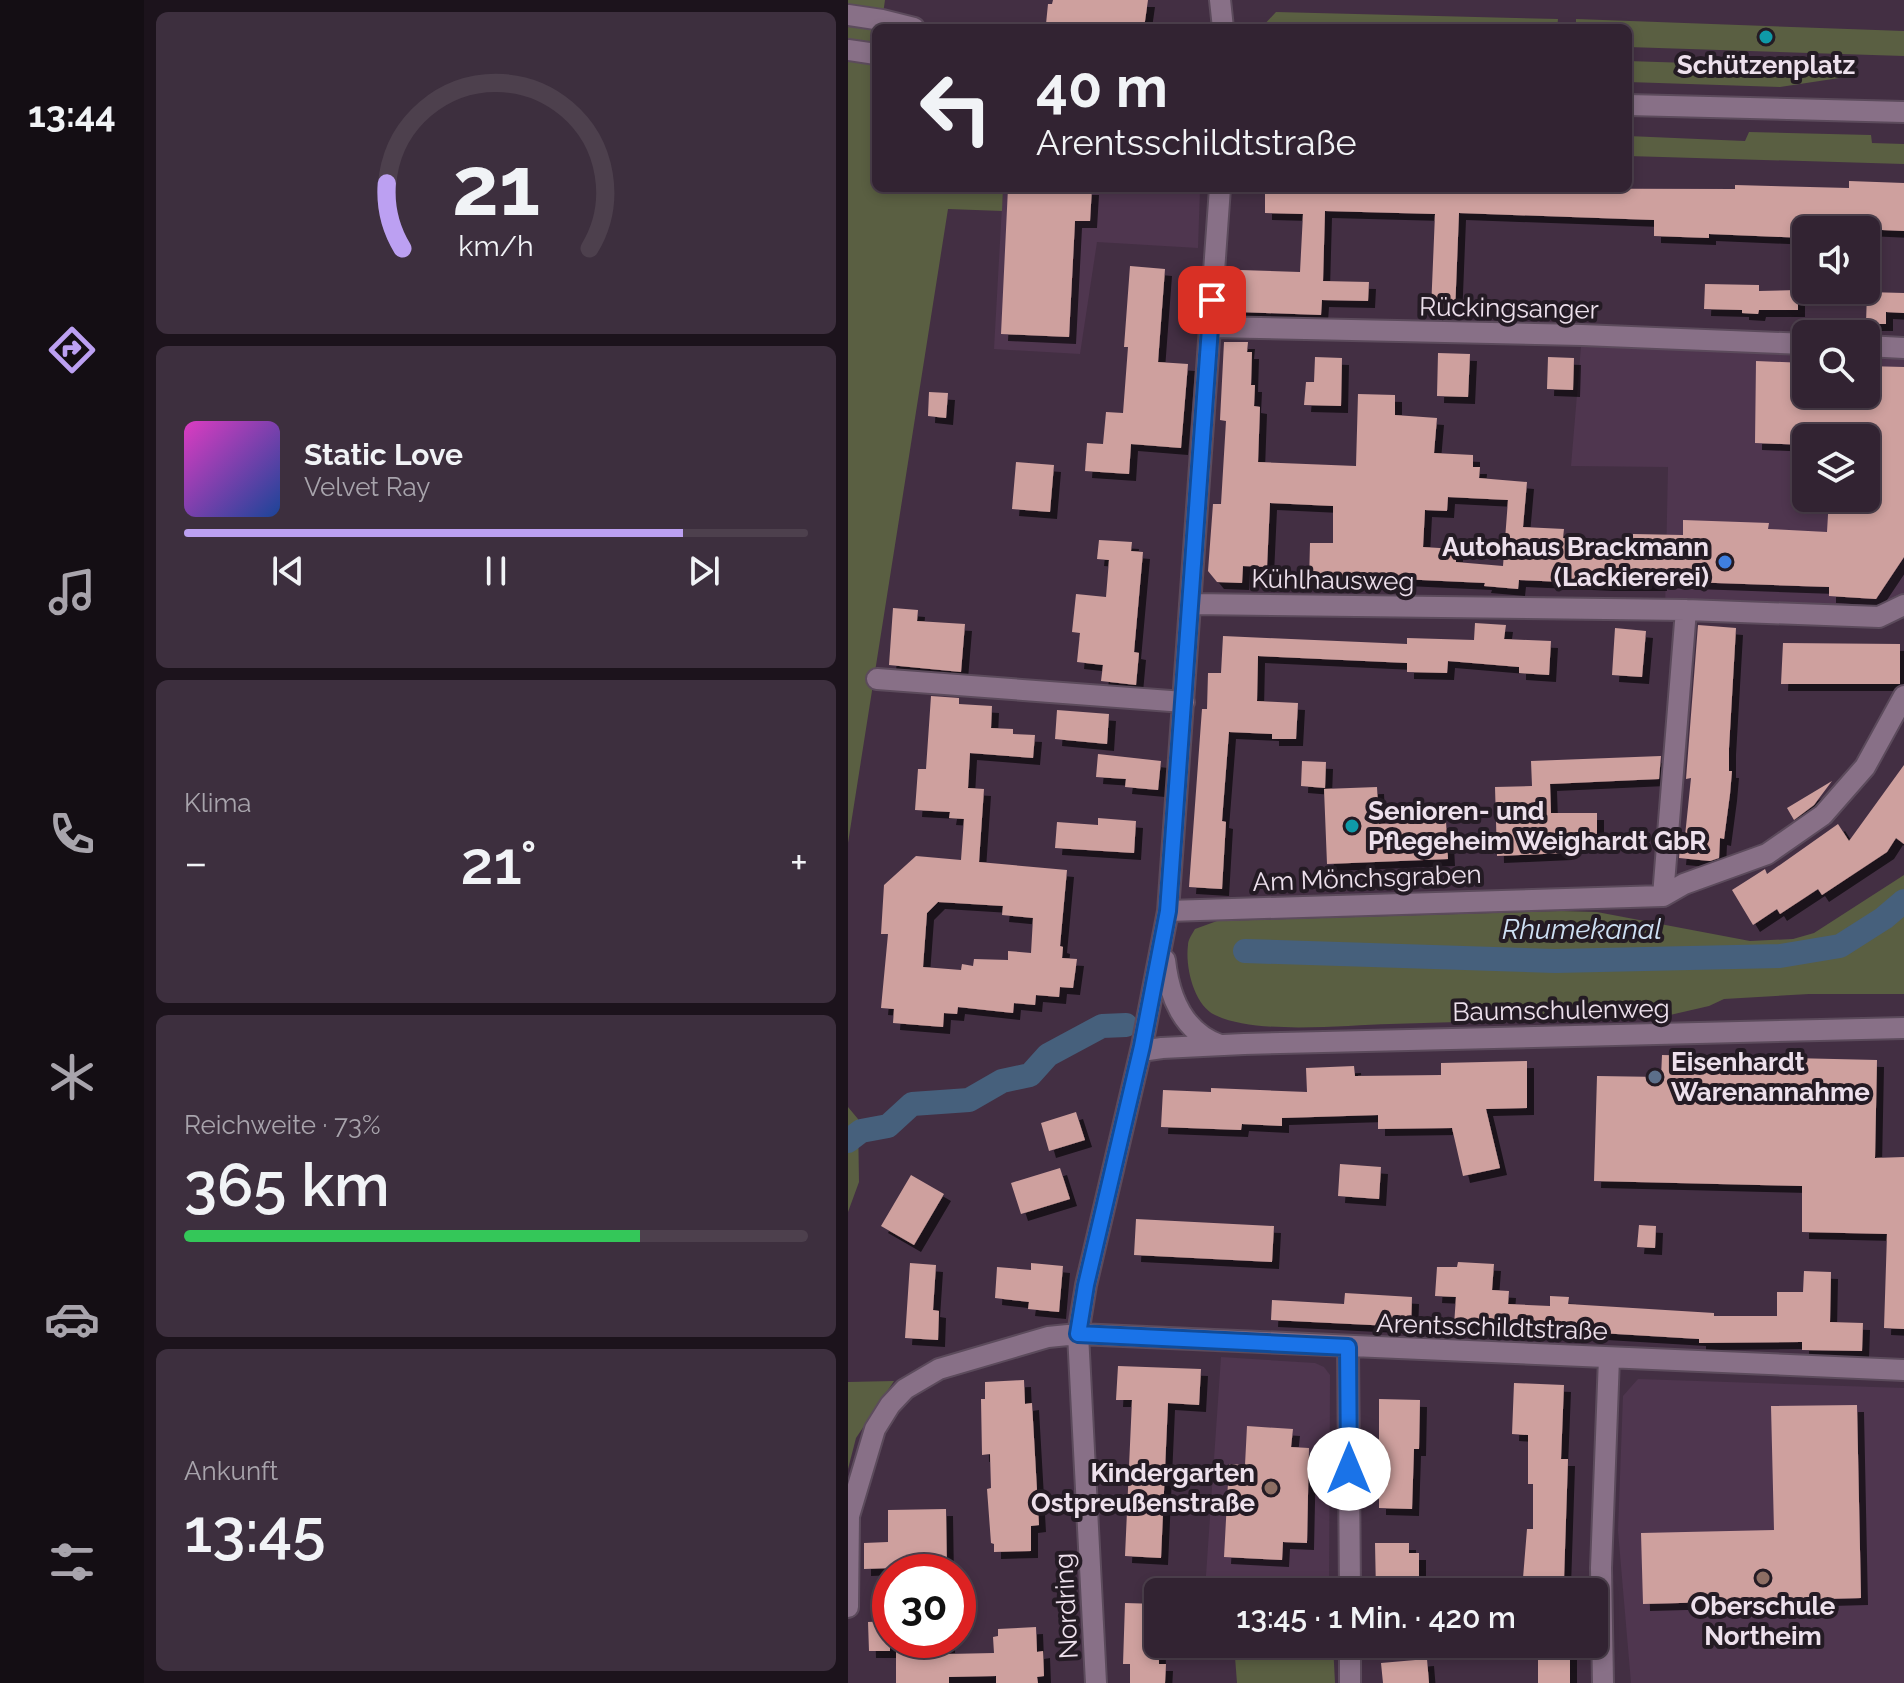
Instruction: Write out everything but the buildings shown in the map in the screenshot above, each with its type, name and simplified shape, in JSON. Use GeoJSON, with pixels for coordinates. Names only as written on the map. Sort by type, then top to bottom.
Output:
{"type":"FeatureCollection","features":[{"type":"Feature","properties":{"kind":"street"},"geometry":{"type":"LineString","coordinates":[[1220,0],[1223,24]]}},
{"type":"Feature","properties":{"kind":"street"},"geometry":{"type":"LineString","coordinates":[[848,15],[898,24]]}},
{"type":"Feature","properties":{"kind":"street"},"geometry":{"type":"LineString","coordinates":[[848,50],[872,53]]}},
{"type":"Feature","properties":{"kind":"street"},"geometry":{"type":"LineString","coordinates":[[1632,105],[1904,112]]}},
{"type":"Feature","properties":{"kind":"street","name":"Nordring"},"geometry":{"type":"LineString","coordinates":[[1096,1683],[1078,1334],[1086,1285],[1141,1051],[1168,911],[1220,192]]}},
{"type":"Feature","properties":{"kind":"street","name":"Rückingsanger"},"geometry":{"type":"LineString","coordinates":[[1211,327],[1582,335],[1792,343]]}},
{"type":"Feature","properties":{"kind":"street"},"geometry":{"type":"LineString","coordinates":[[1880,347],[1904,348]]}},
{"type":"Feature","properties":{"kind":"street","name":"Kühlhausweg"},"geometry":{"type":"LineString","coordinates":[[1190,604],[1686,610],[1879,617],[1904,605]]}},
{"type":"Feature","properties":{"kind":"street"},"geometry":{"type":"LineString","coordinates":[[1663,896],[1686,610]]}},
{"type":"Feature","properties":{"kind":"street"},"geometry":{"type":"LineString","coordinates":[[877,679],[1184,702]]}},
{"type":"Feature","properties":{"kind":"street","name":"Am Mönchsgraben"},"geometry":{"type":"LineString","coordinates":[[1168,911],[1663,896],[1684,884],[1767,854],[1823,815],[1865,767],[1904,696]]}},
{"type":"Feature","properties":{"kind":"street"},"geometry":{"type":"LineString","coordinates":[[1163,943],[1168,977],[1178,1010],[1195,1032],[1220,1045]]}},
{"type":"Feature","properties":{"kind":"street","name":"Baumschulenweg"},"geometry":{"type":"LineString","coordinates":[[1141,1051],[1220,1045],[1904,1028]]}},
{"type":"Feature","properties":{"kind":"street","name":"Arentsschildtstraße"},"geometry":{"type":"LineString","coordinates":[[848,1607],[849,1516],[875,1429],[890,1405],[924,1375],[1048,1337],[1078,1334],[1904,1370]]}},
{"type":"Feature","properties":{"kind":"street"},"geometry":{"type":"LineString","coordinates":[[1348,1347],[1350,1578]]}},
{"type":"Feature","properties":{"kind":"street"},"geometry":{"type":"LineString","coordinates":[[1603,1683],[1601,1568],[1609,1358]]}},
{"type":"Feature","properties":{"kind":"street"},"geometry":{"type":"LineString","coordinates":[[1350,1658],[1350,1683]]}},
{"type":"Feature","properties":{"kind":"shaded area"},"geometry":{"type":"Polygon","coordinates":[[[1003,192],[1200,192],[1198,248],[1097,242],[1080,354],[994,349],[1003,192]]]}},
{"type":"Feature","properties":{"kind":"shaded area"},"geometry":{"type":"Polygon","coordinates":[[[1582,335],[1792,343],[1792,408],[1880,408],[1880,347],[1904,348],[1904,605],[1879,617],[1665,611],[1668,467],[1571,466],[1582,335]]]}},
{"type":"Feature","properties":{"kind":"shaded area","name":"Kindergarten Ostpreußenstraße"},"geometry":{"type":"Polygon","coordinates":[[[1221,1357],[1315,1363],[1324,1367],[1330,1375],[1329,1578],[1206,1578],[1221,1357]]]}},
{"type":"Feature","properties":{"kind":"shaded area","name":"Oberschule Northeim"},"geometry":{"type":"Polygon","coordinates":[[[1638,1379],[1904,1388],[1904,1683],[1631,1683],[1618,1531],[1623,1396],[1638,1379]]]}},
{"type":"Feature","properties":{"kind":"green space"},"geometry":{"type":"Polygon","coordinates":[[[848,0],[885,0],[882,24],[872,24],[872,192],[1003,192],[1002,211],[948,209],[848,843],[848,0]]]}},
{"type":"Feature","properties":{"kind":"green space"},"geometry":{"type":"Polygon","coordinates":[[[1276,12],[1558,19],[1557,24],[1265,24],[1276,12]]]}},
{"type":"Feature","properties":{"kind":"green space"},"geometry":{"type":"Polygon","coordinates":[[[1576,19],[1904,31],[1904,56],[1632,47],[1632,24],[1576,24],[1576,19]]]}},
{"type":"Feature","properties":{"kind":"green space"},"geometry":{"type":"Polygon","coordinates":[[[1632,61],[1846,68],[1846,77],[1780,87],[1632,82],[1632,61]]]}},
{"type":"Feature","properties":{"kind":"green space"},"geometry":{"type":"Polygon","coordinates":[[[1749,132],[1871,135],[1872,143],[1904,144],[1904,164],[1632,156],[1632,136],[1745,141],[1749,132]]]}},
{"type":"Feature","properties":{"kind":"green space"},"geometry":{"type":"Polygon","coordinates":[[[1904,875],[1904,994],[1809,994],[1724,999],[1709,1006],[1670,1015],[1276,1027],[1232,1021],[1208,1010],[1196,994],[1188,964],[1188,943],[1195,929],[1217,921],[1597,912],[1750,941],[1793,939],[1814,933],[1904,875]]]}},
{"type":"Feature","properties":{"kind":"green space"},"geometry":{"type":"Polygon","coordinates":[[[848,1107],[858,1119],[859,1182],[848,1212],[848,1107]]]}},
{"type":"Feature","properties":{"kind":"green space"},"geometry":{"type":"Polygon","coordinates":[[[894,1381],[856,1438],[848,1469],[848,1382],[894,1381]]]}},
{"type":"Feature","properties":{"kind":"green space"},"geometry":{"type":"Polygon","coordinates":[[[1235,1658],[1334,1658],[1335,1683],[1237,1683],[1235,1658]]]}},
{"type":"Feature","properties":{"kind":"waterway","name":"Rhumekanal"},"geometry":{"type":"LineString","coordinates":[[1245,951],[1555,961],[1780,956],[1840,946],[1884,918],[1904,901]]}},
{"type":"Feature","properties":{"kind":"waterway","name":"Rhumekanal"},"geometry":{"type":"LineString","coordinates":[[848,1141],[861,1131],[888,1126],[912,1104],[969,1100],[1002,1081],[1030,1075],[1048,1055],[1102,1026],[1126,1025]]}},
{"type":"Feature","properties":{"kind":"place","name":"Schützenplatz"},"geometry":{"type":"Point","coordinates":[1766,37]}},
{"type":"Feature","properties":{"kind":"place","name":"Autohaus Brackmann (Lackiererei)"},"geometry":{"type":"Point","coordinates":[1725,562]}},
{"type":"Feature","properties":{"kind":"place","name":"Senioren- und Pflegeheim Weighardt GbR"},"geometry":{"type":"Point","coordinates":[1352,826]}},
{"type":"Feature","properties":{"kind":"place","name":"Eisenhardt Warenannahme"},"geometry":{"type":"Point","coordinates":[1655,1077]}},
{"type":"Feature","properties":{"kind":"place","name":"Kindergarten Ostpreußenstraße"},"geometry":{"type":"Point","coordinates":[1271,1488]}},
{"type":"Feature","properties":{"kind":"place","name":"Oberschule Northeim"},"geometry":{"type":"Point","coordinates":[1763,1578]}},
{"type":"Feature","properties":{"kind":"route"},"geometry":{"type":"LineString","coordinates":[[1212,300],[1168,911],[1142,1046],[1086,1285],[1078,1334],[1348,1347],[1349,1469]]}}]}
